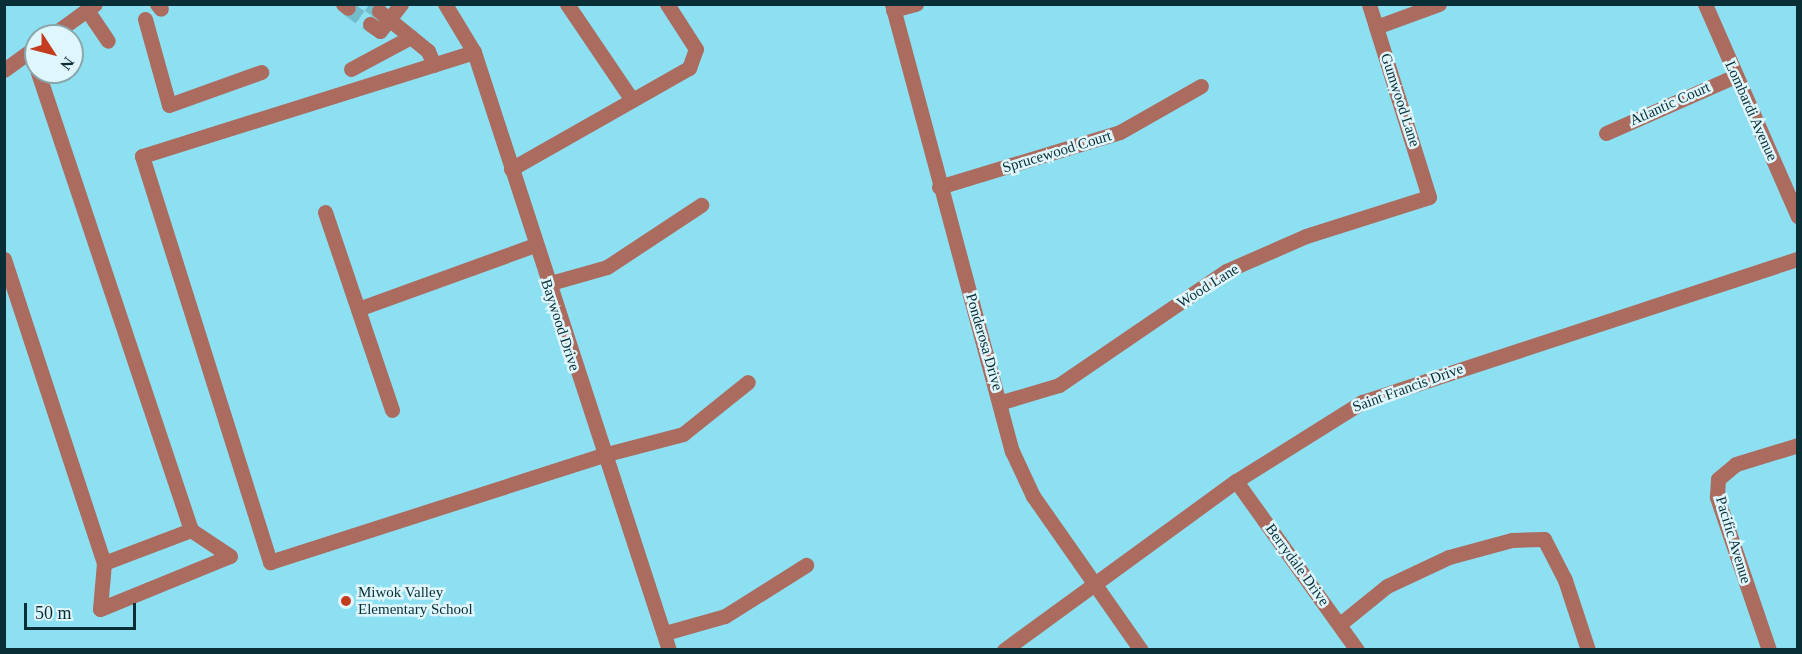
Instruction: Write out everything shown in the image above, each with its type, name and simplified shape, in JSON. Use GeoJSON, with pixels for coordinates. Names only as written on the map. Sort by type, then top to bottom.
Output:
{"type":"FeatureCollection","features":[{"type":"Feature","properties":{"kind":"street"},"geometry":{"type":"LineString","coordinates":[[401,4],[380,18],[411,37],[428,51],[434,65]]}},
{"type":"Feature","properties":{"kind":"street","name":"Baywood Drive"},"geometry":{"type":"LineString","coordinates":[[445,4],[474,52],[547,284],[669,650]]}},
{"type":"Feature","properties":{"kind":"street"},"geometry":{"type":"LineString","coordinates":[[567,4],[632,100]]}},
{"type":"Feature","properties":{"kind":"street"},"geometry":{"type":"LineString","coordinates":[[511,169],[689,68],[696,49],[667,4]]}},
{"type":"Feature","properties":{"kind":"street"},"geometry":{"type":"LineString","coordinates":[[893,7],[916,4]]}},
{"type":"Feature","properties":{"kind":"street","name":"Gumwood Lane"},"geometry":{"type":"LineString","coordinates":[[1369,4],[1429,197]]}},
{"type":"Feature","properties":{"kind":"street"},"geometry":{"type":"LineString","coordinates":[[1376,27],[1438,4]]}},
{"type":"Feature","properties":{"kind":"street","name":"Lombardi Avenue"},"geometry":{"type":"LineString","coordinates":[[1705,4],[1734,76],[1797,217]]}},
{"type":"Feature","properties":{"kind":"street"},"geometry":{"type":"LineString","coordinates":[[68,24],[91,7],[108,41]]}},
{"type":"Feature","properties":{"kind":"street","name":"Ponderosa Drive"},"geometry":{"type":"LineString","coordinates":[[893,7],[939,187],[1002,402],[1012,451],[1033,496],[1141,650]]}},
{"type":"Feature","properties":{"kind":"street"},"geometry":{"type":"LineString","coordinates":[[145,19],[169,105],[261,72]]}},
{"type":"Feature","properties":{"kind":"street"},"geometry":{"type":"LineString","coordinates":[[351,69],[411,37]]}},
{"type":"Feature","properties":{"kind":"street"},"geometry":{"type":"LineString","coordinates":[[474,52],[142,156],[270,562],[603,455],[683,434],[748,382]]}},
{"type":"Feature","properties":{"kind":"street"},"geometry":{"type":"LineString","coordinates":[[4,70],[24,59]]}},
{"type":"Feature","properties":{"kind":"street","name":"Atlantic Court"},"geometry":{"type":"LineString","coordinates":[[1606,133],[1734,76]]}},
{"type":"Feature","properties":{"kind":"street"},"geometry":{"type":"LineString","coordinates":[[4,259],[105,563],[100,609],[230,556],[191,530],[42,84]]}},
{"type":"Feature","properties":{"kind":"street","name":"Sprucewood Court"},"geometry":{"type":"LineString","coordinates":[[939,187],[1120,132],[1201,86]]}},
{"type":"Feature","properties":{"kind":"street","name":"Wood Lane"},"geometry":{"type":"LineString","coordinates":[[1002,402],[1059,385],[1226,271],[1306,236],[1429,197]]}},
{"type":"Feature","properties":{"kind":"street"},"geometry":{"type":"LineString","coordinates":[[547,284],[607,267],[701,206]]}},
{"type":"Feature","properties":{"kind":"street"},"geometry":{"type":"LineString","coordinates":[[325,212],[392,410]]}},
{"type":"Feature","properties":{"kind":"street"},"geometry":{"type":"LineString","coordinates":[[357,309],[535,245]]}},
{"type":"Feature","properties":{"kind":"street","name":"Saint Francis Drive"},"geometry":{"type":"LineString","coordinates":[[1004,650],[1236,481],[1362,402],[1797,259]]}},
{"type":"Feature","properties":{"kind":"street","name":"Pacific Avenue"},"geometry":{"type":"LineString","coordinates":[[1769,650],[1718,497],[1718,479],[1736,464],[1797,445]]}},
{"type":"Feature","properties":{"kind":"street","name":"Berrydale Drive"},"geometry":{"type":"LineString","coordinates":[[1236,481],[1357,650]]}},
{"type":"Feature","properties":{"kind":"street"},"geometry":{"type":"LineString","coordinates":[[105,563],[191,530]]}},
{"type":"Feature","properties":{"kind":"street"},"geometry":{"type":"LineString","coordinates":[[1340,624],[1387,586],[1449,557],[1512,540],[1544,539],[1565,580],[1588,650]]}},
{"type":"Feature","properties":{"kind":"street"},"geometry":{"type":"LineString","coordinates":[[665,633],[725,616],[806,565]]}},
{"type":"Feature","properties":{"kind":"tunnel"},"geometry":{"type":"LineString","coordinates":[[369,4],[379,11]]}},
{"type":"Feature","properties":{"kind":"tunnel"},"geometry":{"type":"LineString","coordinates":[[348,8],[370,24]]}},
{"type":"Feature","properties":{"kind":"place","name":"Miwok Valley Elementary School"},"geometry":{"type":"Point","coordinates":[346,601]}}]}
